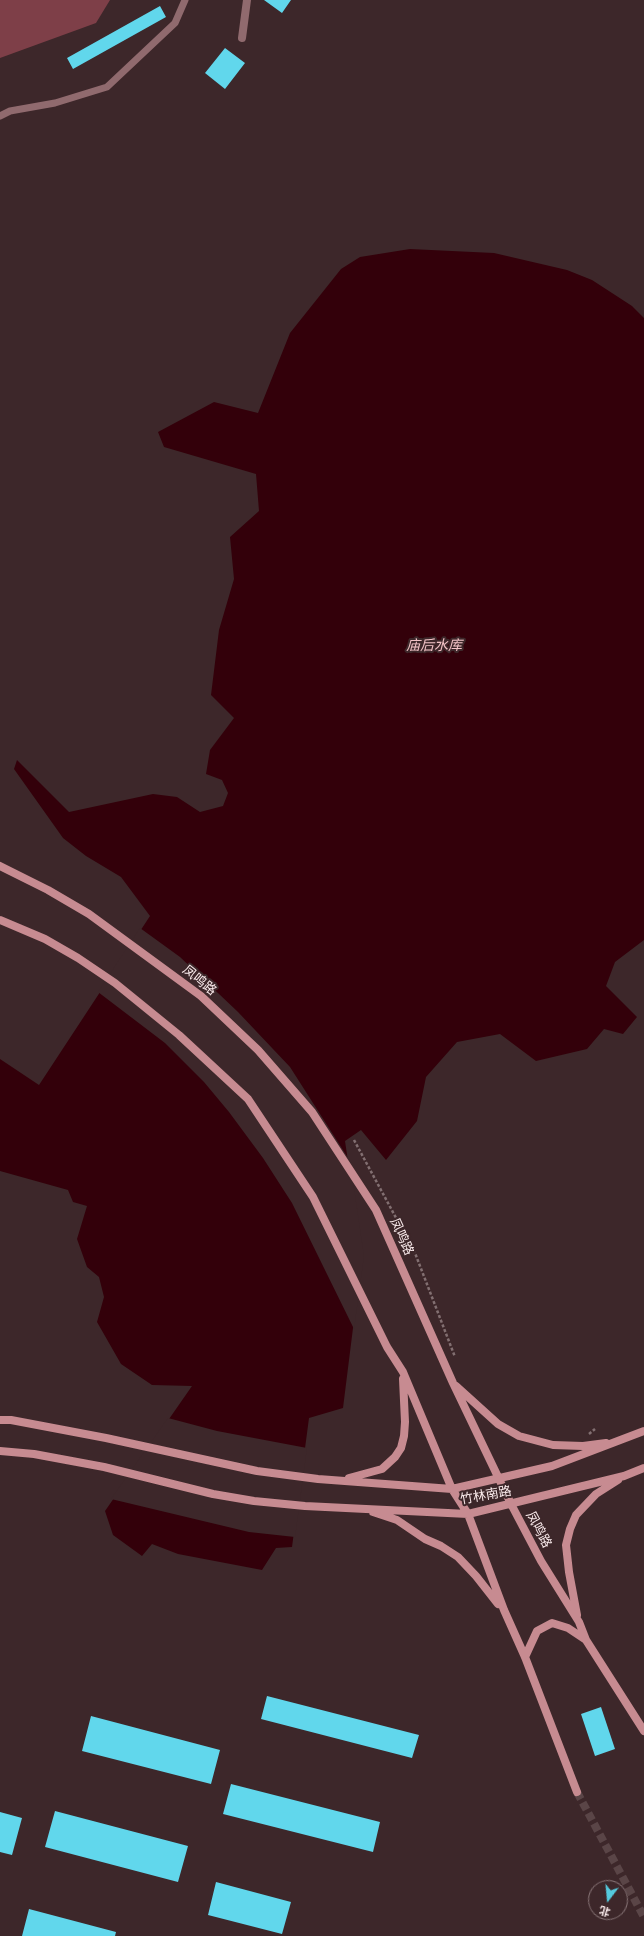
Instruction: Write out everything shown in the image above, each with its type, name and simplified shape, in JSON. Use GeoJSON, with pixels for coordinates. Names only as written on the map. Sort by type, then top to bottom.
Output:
{"type":"FeatureCollection","features":[{"type":"Feature","properties":{"kind":"main road","name":"凤鸣路"},"geometry":{"type":"LineString","coordinates":[[0,866],[48,890],[89,914],[201,996],[258,1050],[312,1112],[376,1210],[452,1383],[498,1478],[541,1561],[579,1622],[586,1640],[644,1731]]}},
{"type":"Feature","properties":{"kind":"main road"},"geometry":{"type":"LineString","coordinates":[[0,920],[44,939],[78,958],[115,983],[179,1035],[248,1099],[313,1197],[387,1347],[403,1372],[452,1489],[468,1514],[504,1610],[525,1657],[577,1792]]}},
{"type":"Feature","properties":{"kind":"main road"},"geometry":{"type":"LineString","coordinates":[[340,1480],[366,1475],[382,1469],[395,1457],[401,1448],[405,1422],[403,1372]]}},
{"type":"Feature","properties":{"kind":"main road"},"geometry":{"type":"LineString","coordinates":[[452,1383],[498,1424],[519,1436],[553,1445],[583,1446],[620,1442]]}},
{"type":"Feature","properties":{"kind":"main road","name":"竹林南路"},"geometry":{"type":"LineString","coordinates":[[0,1420],[11,1420],[106,1438],[257,1471],[318,1479],[452,1489],[552,1466],[644,1432]]}},
{"type":"Feature","properties":{"kind":"main road","name":"竹林南路"},"geometry":{"type":"LineString","coordinates":[[0,1451],[34,1454],[104,1467],[213,1494],[254,1501],[304,1506],[468,1514],[624,1476],[644,1468]]}},
{"type":"Feature","properties":{"kind":"main road"},"geometry":{"type":"LineString","coordinates":[[579,1622],[569,1572],[566,1545],[570,1529],[576,1515],[596,1494],[624,1476]]}},
{"type":"Feature","properties":{"kind":"main road"},"geometry":{"type":"LineString","coordinates":[[362,1508],[397,1520],[425,1539],[441,1546],[458,1557],[504,1610]]}},
{"type":"Feature","properties":{"kind":"main road"},"geometry":{"type":"LineString","coordinates":[[525,1657],[537,1631],[552,1623],[568,1628],[586,1640]]}},
{"type":"Feature","properties":{"kind":"street"},"geometry":{"type":"LineString","coordinates":[[242,38],[247,0]]}},
{"type":"Feature","properties":{"kind":"lane"},"geometry":{"type":"LineString","coordinates":[[0,116],[10,110],[55,103],[107,87],[175,23],[185,0]]}},
{"type":"Feature","properties":{"kind":"path"},"geometry":{"type":"LineString","coordinates":[[354,1140],[415,1253],[456,1359]]}},
{"type":"Feature","properties":{"kind":"path"},"geometry":{"type":"LineString","coordinates":[[584,1438],[595,1429]]}},
{"type":"Feature","properties":{"kind":"shaded area"},"geometry":{"type":"Polygon","coordinates":[[[0,0],[110,0],[96,23],[0,58],[0,0]]]}},
{"type":"Feature","properties":{"kind":"water","name":"庙后水库"},"geometry":{"type":"Polygon","coordinates":[[[410,249],[494,253],[567,270],[592,280],[632,306],[644,318],[644,940],[615,962],[606,986],[637,1017],[623,1034],[604,1029],[587,1049],[536,1061],[500,1034],[457,1042],[426,1077],[417,1121],[386,1160],[361,1130],[345,1141],[362,1256],[343,1408],[309,1418],[292,1547],[276,1548],[262,1570],[178,1554],[152,1544],[142,1556],[113,1535],[105,1511],[192,1386],[152,1385],[121,1364],[97,1322],[104,1297],[99,1277],[87,1267],[77,1239],[87,1206],[73,1202],[68,1190],[0,1171],[0,1059],[39,1085],[150,916],[121,877],[86,856],[63,838],[14,769],[17,760],[69,812],[153,794],[177,797],[200,812],[223,806],[228,793],[222,780],[206,774],[210,750],[234,718],[211,695],[219,630],[234,579],[230,537],[259,511],[256,474],[164,447],[158,432],[214,402],[258,413],[290,333],[341,269],[360,257],[410,249]]]}},
{"type":"Feature","properties":{"kind":"pier"},"geometry":{"type":"Polygon","coordinates":[[[140,928],[180,957],[238,1012],[290,1067],[350,1161],[364,1256],[354,1329],[292,1203],[263,1158],[229,1112],[204,1082],[165,1043],[98,992],[140,928]]]}},
{"type":"Feature","properties":{"kind":"pier"},"geometry":{"type":"Polygon","coordinates":[[[168,1418],[217,1431],[307,1448],[295,1537],[249,1532],[111,1499],[168,1418]]]}},
{"type":"Feature","properties":{"kind":"building"},"geometry":{"type":"Polygon","coordinates":[[[264,0],[291,0],[282,13],[264,0]]]}},
{"type":"Feature","properties":{"kind":"building"},"geometry":{"type":"Polygon","coordinates":[[[160,6],[166,17],[73,69],[67,58],[160,6]]]}},
{"type":"Feature","properties":{"kind":"building"},"geometry":{"type":"Polygon","coordinates":[[[225,48],[245,63],[225,89],[205,73],[225,48]]]}},
{"type":"Feature","properties":{"kind":"building"},"geometry":{"type":"Polygon","coordinates":[[[267,1696],[419,1735],[412,1758],[261,1719],[267,1696]]]}},
{"type":"Feature","properties":{"kind":"building"},"geometry":{"type":"Polygon","coordinates":[[[601,1707],[615,1749],[595,1756],[581,1714],[601,1707]]]}},
{"type":"Feature","properties":{"kind":"building"},"geometry":{"type":"Polygon","coordinates":[[[91,1716],[220,1750],[211,1784],[82,1751],[91,1716]]]}},
{"type":"Feature","properties":{"kind":"building"},"geometry":{"type":"Polygon","coordinates":[[[231,1784],[380,1822],[373,1852],[223,1814],[231,1784]]]}},
{"type":"Feature","properties":{"kind":"building"},"geometry":{"type":"Polygon","coordinates":[[[55,1811],[188,1846],[178,1882],[45,1847],[55,1811]]]}},
{"type":"Feature","properties":{"kind":"building"},"geometry":{"type":"Polygon","coordinates":[[[0,1812],[22,1818],[12,1855],[0,1852],[0,1812]]]}},
{"type":"Feature","properties":{"kind":"building"},"geometry":{"type":"Polygon","coordinates":[[[216,1882],[291,1902],[282,1934],[208,1915],[216,1882]]]}},
{"type":"Feature","properties":{"kind":"building"},"geometry":{"type":"Polygon","coordinates":[[[29,1909],[116,1932],[115,1936],[22,1936],[29,1909]]]}},
{"type":"Feature","properties":{"kind":"tunnel"},"geometry":{"type":"LineString","coordinates":[[577,1792],[644,1917]]}}]}
